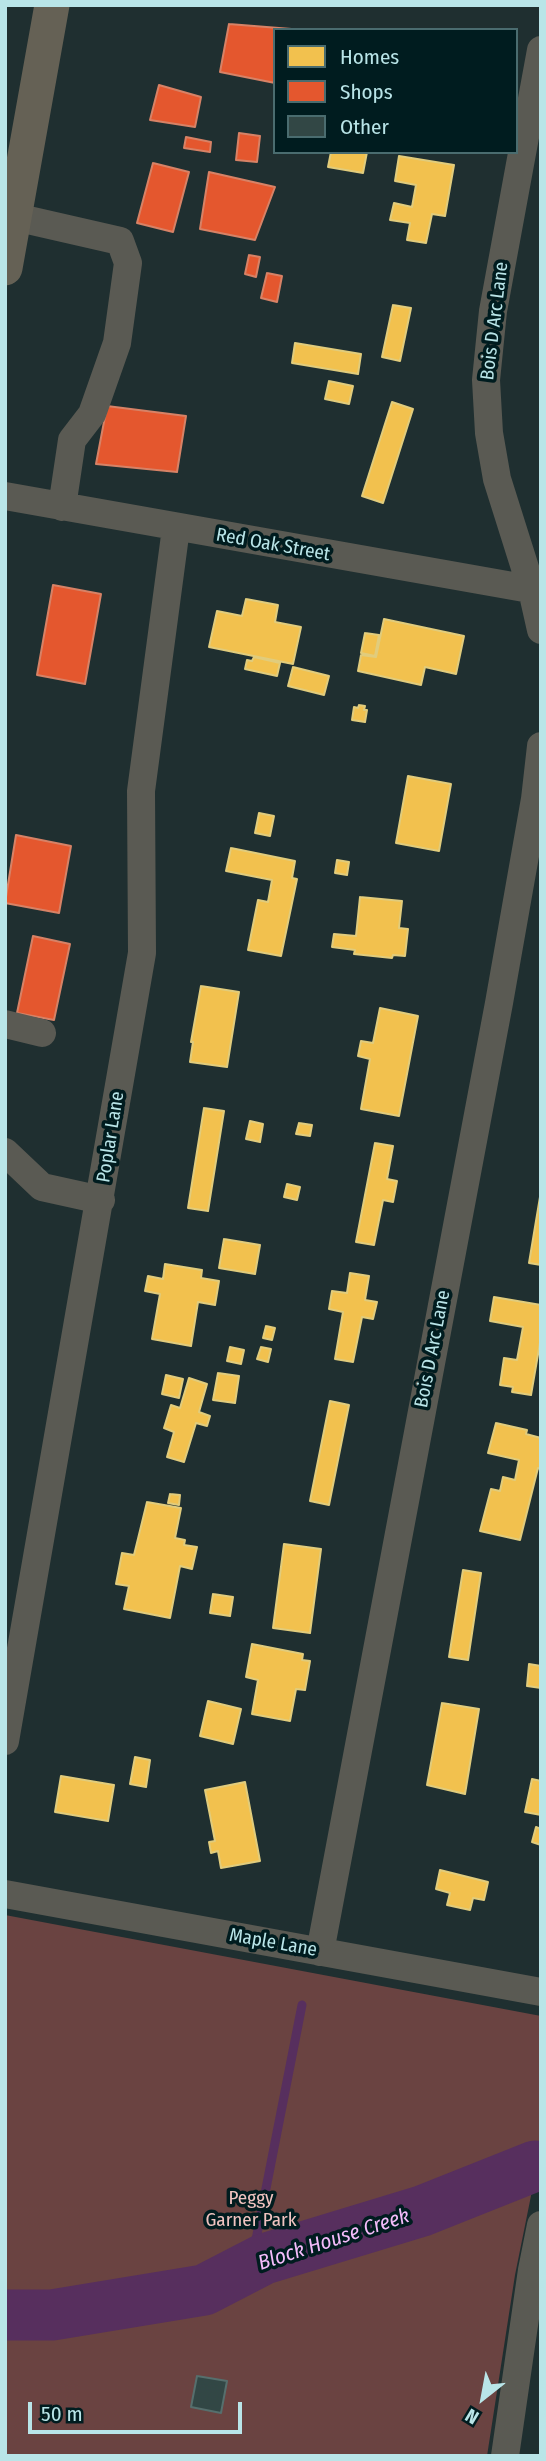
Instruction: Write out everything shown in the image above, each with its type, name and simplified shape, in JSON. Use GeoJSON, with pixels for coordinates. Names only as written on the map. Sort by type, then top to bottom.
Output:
{"type":"FeatureCollection","features":[{"type":"Feature","properties":{"kind":"main road"},"geometry":{"type":"LineString","coordinates":[[9,239],[52,5]]}},
{"type":"Feature","properties":{"kind":"street","name":"Bois D Arc Lane"},"geometry":{"type":"LineString","coordinates":[[541,50],[534,117],[493,312],[486,380],[489,433],[497,480],[536,591],[541,630]]}},
{"type":"Feature","properties":{"kind":"street"},"geometry":{"type":"LineString","coordinates":[[9,239],[120,241],[128,263],[117,343],[92,414],[72,440],[62,507]]}},
{"type":"Feature","properties":{"kind":"street","name":"Red Oak Street"},"geometry":{"type":"LineString","coordinates":[[5,496],[536,591]]}},
{"type":"Feature","properties":{"kind":"street","name":"Poplar Lane"},"geometry":{"type":"LineString","coordinates":[[5,1741],[142,953],[141,792],[176,528]]}},
{"type":"Feature","properties":{"kind":"street","name":"Bois D Arc Lane"},"geometry":{"type":"LineString","coordinates":[[320,1952],[499,1003],[535,799],[541,746]]}},
{"type":"Feature","properties":{"kind":"street"},"geometry":{"type":"LineString","coordinates":[[5,1024],[43,1033]]}},
{"type":"Feature","properties":{"kind":"street"},"geometry":{"type":"LineString","coordinates":[[5,1152],[42,1187],[101,1200]]}},
{"type":"Feature","properties":{"kind":"street","name":"Maple Lane"},"geometry":{"type":"LineString","coordinates":[[5,1894],[541,1992]]}},
{"type":"Feature","properties":{"kind":"street"},"geometry":{"type":"LineString","coordinates":[[505,2456],[541,2224]]}},
{"type":"Feature","properties":{"kind":"green space","name":"Peggy Garner Park"},"geometry":{"type":"Polygon","coordinates":[[[5,1915],[541,2016],[541,2169],[534,2181],[515,2275],[487,2456],[5,2456],[5,1915]]]}},
{"type":"Feature","properties":{"kind":"building: Homes"},"geometry":{"type":"Polygon","coordinates":[[[331,154],[367,154],[363,173],[328,167],[331,154]]]}},
{"type":"Feature","properties":{"kind":"building: Homes"},"geometry":{"type":"Polygon","coordinates":[[[399,156],[454,165],[445,216],[432,214],[426,243],[407,240],[410,223],[390,220],[394,203],[412,207],[416,185],[395,181],[399,156]]]}},
{"type":"Feature","properties":{"kind":"building: Homes"},"geometry":{"type":"Polygon","coordinates":[[[393,305],[411,308],[400,361],[382,357],[393,305]]]}},
{"type":"Feature","properties":{"kind":"building: Homes"},"geometry":{"type":"Polygon","coordinates":[[[295,343],[361,354],[358,374],[292,363],[295,343]]]}},
{"type":"Feature","properties":{"kind":"building: Homes"},"geometry":{"type":"Polygon","coordinates":[[[329,381],[353,386],[349,404],[325,399],[329,381]]]}},
{"type":"Feature","properties":{"kind":"building: Homes"},"geometry":{"type":"Polygon","coordinates":[[[392,402],[413,409],[383,503],[362,496],[392,402]]]}},
{"type":"Feature","properties":{"kind":"building: Homes"},"geometry":{"type":"Polygon","coordinates":[[[246,599],[278,605],[275,622],[301,627],[293,664],[209,647],[217,611],[242,616],[246,599]]]}},
{"type":"Feature","properties":{"kind":"building: Homes"},"geometry":{"type":"Polygon","coordinates":[[[384,619],[464,636],[456,674],[425,667],[421,685],[358,671],[361,655],[376,657],[384,619]]]}},
{"type":"Feature","properties":{"kind":"building: Homes"},"geometry":{"type":"Polygon","coordinates":[[[365,633],[379,635],[375,656],[361,653],[365,633]]]}},
{"type":"Feature","properties":{"kind":"building: Homes"},"geometry":{"type":"Polygon","coordinates":[[[254,657],[280,663],[277,676],[245,669],[247,660],[252,661],[254,657]]]}},
{"type":"Feature","properties":{"kind":"building: Homes"},"geometry":{"type":"Polygon","coordinates":[[[293,667],[329,676],[324,695],[288,686],[293,667]]]}},
{"type":"Feature","properties":{"kind":"building: Homes"},"geometry":{"type":"Polygon","coordinates":[[[359,705],[365,706],[364,710],[367,710],[365,722],[352,720],[354,707],[358,708],[359,705]]]}},
{"type":"Feature","properties":{"kind":"building: Homes"},"geometry":{"type":"Polygon","coordinates":[[[408,776],[451,784],[439,851],[396,843],[408,776]]]}},
{"type":"Feature","properties":{"kind":"building: Homes"},"geometry":{"type":"Polygon","coordinates":[[[259,813],[274,816],[270,836],[255,833],[259,813]]]}},
{"type":"Feature","properties":{"kind":"building: Homes"},"geometry":{"type":"Polygon","coordinates":[[[231,848],[295,861],[292,878],[297,879],[281,956],[248,950],[258,900],[268,902],[272,880],[226,871],[231,848]]]}},
{"type":"Feature","properties":{"kind":"building: Homes"},"geometry":{"type":"Polygon","coordinates":[[[337,860],[349,862],[347,875],[335,873],[337,860]]]}},
{"type":"Feature","properties":{"kind":"building: Homes"},"geometry":{"type":"Polygon","coordinates":[[[360,897],[402,901],[399,928],[408,929],[405,956],[393,955],[392,958],[354,954],[355,950],[332,947],[334,934],[356,936],[360,897]]]}},
{"type":"Feature","properties":{"kind":"building: Homes"},"geometry":{"type":"Polygon","coordinates":[[[201,986],[239,992],[227,1067],[190,1062],[201,986]]]}},
{"type":"Feature","properties":{"kind":"building: Homes"},"geometry":{"type":"Polygon","coordinates":[[[380,1008],[418,1016],[399,1116],[361,1109],[370,1059],[358,1056],[361,1041],[373,1043],[380,1008]]]}},
{"type":"Feature","properties":{"kind":"building: Homes"},"geometry":{"type":"Polygon","coordinates":[[[204,1108],[224,1111],[208,1211],[188,1208],[204,1108]]]}},
{"type":"Feature","properties":{"kind":"building: Homes"},"geometry":{"type":"Polygon","coordinates":[[[250,1121],[263,1124],[260,1142],[246,1139],[250,1121]]]}},
{"type":"Feature","properties":{"kind":"building: Homes"},"geometry":{"type":"Polygon","coordinates":[[[299,1123],[312,1125],[310,1136],[296,1134],[299,1123]]]}},
{"type":"Feature","properties":{"kind":"building: Homes"},"geometry":{"type":"Polygon","coordinates":[[[375,1143],[393,1146],[387,1179],[397,1181],[393,1202],[383,1200],[374,1245],[356,1242],[375,1143]]]}},
{"type":"Feature","properties":{"kind":"building: Homes"},"geometry":{"type":"Polygon","coordinates":[[[287,1184],[300,1187],[297,1200],[284,1197],[287,1184]]]}},
{"type":"Feature","properties":{"kind":"building: Homes"},"geometry":{"type":"Polygon","coordinates":[[[541,1191],[541,1265],[529,1263],[541,1191]]]}},
{"type":"Feature","properties":{"kind":"building: Homes"},"geometry":{"type":"Polygon","coordinates":[[[224,1239],[260,1245],[255,1274],[219,1268],[224,1239]]]}},
{"type":"Feature","properties":{"kind":"building: Homes"},"geometry":{"type":"Polygon","coordinates":[[[165,1264],[202,1270],[201,1278],[219,1281],[215,1305],[198,1302],[191,1346],[152,1339],[160,1294],[145,1291],[148,1276],[163,1279],[165,1264]]]}},
{"type":"Feature","properties":{"kind":"building: Homes"},"geometry":{"type":"Polygon","coordinates":[[[350,1273],[369,1276],[365,1300],[377,1302],[373,1319],[362,1317],[353,1362],[335,1359],[343,1312],[329,1309],[332,1291],[347,1293],[350,1273]]]}},
{"type":"Feature","properties":{"kind":"building: Homes"},"geometry":{"type":"Polygon","coordinates":[[[494,1297],[541,1305],[541,1337],[531,1395],[512,1392],[513,1387],[500,1385],[504,1358],[517,1360],[523,1327],[490,1321],[494,1297]]]}},
{"type":"Feature","properties":{"kind":"building: Homes"},"geometry":{"type":"Polygon","coordinates":[[[266,1326],[275,1328],[272,1340],[263,1338],[266,1326]]]}},
{"type":"Feature","properties":{"kind":"building: Homes"},"geometry":{"type":"Polygon","coordinates":[[[230,1347],[244,1350],[241,1364],[227,1361],[230,1347]]]}},
{"type":"Feature","properties":{"kind":"building: Homes"},"geometry":{"type":"Polygon","coordinates":[[[261,1347],[271,1349],[268,1362],[257,1359],[261,1347]]]}},
{"type":"Feature","properties":{"kind":"building: Homes"},"geometry":{"type":"Polygon","coordinates":[[[218,1373],[239,1376],[235,1403],[213,1400],[218,1373]]]}},
{"type":"Feature","properties":{"kind":"building: Homes"},"geometry":{"type":"Polygon","coordinates":[[[166,1375],[183,1379],[179,1398],[162,1394],[166,1375]]]}},
{"type":"Feature","properties":{"kind":"building: Homes"},"geometry":{"type":"Polygon","coordinates":[[[189,1378],[207,1384],[199,1412],[210,1416],[207,1426],[196,1423],[184,1462],[167,1457],[174,1432],[164,1428],[171,1405],[180,1408],[189,1378]]]}},
{"type":"Feature","properties":{"kind":"building: Homes"},"geometry":{"type":"Polygon","coordinates":[[[330,1401],[349,1405],[329,1505],[310,1501],[330,1401]]]}},
{"type":"Feature","properties":{"kind":"building: Homes"},"geometry":{"type":"Polygon","coordinates":[[[496,1423],[527,1430],[526,1434],[541,1438],[541,1469],[538,1468],[520,1540],[480,1531],[491,1489],[500,1491],[503,1477],[515,1480],[519,1460],[488,1453],[496,1423]]]}},
{"type":"Feature","properties":{"kind":"building: Homes"},"geometry":{"type":"Polygon","coordinates":[[[170,1494],[180,1495],[179,1505],[168,1503],[170,1494]]]}},
{"type":"Feature","properties":{"kind":"building: Homes"},"geometry":{"type":"Polygon","coordinates":[[[147,1502],[181,1508],[175,1538],[185,1540],[184,1545],[197,1547],[192,1569],[180,1566],[170,1618],[124,1609],[129,1586],[116,1584],[122,1553],[134,1555],[147,1502]]]}},
{"type":"Feature","properties":{"kind":"building: Homes"},"geometry":{"type":"Polygon","coordinates":[[[284,1544],[321,1549],[310,1633],[273,1628],[284,1544]]]}},
{"type":"Feature","properties":{"kind":"building: Homes"},"geometry":{"type":"Polygon","coordinates":[[[463,1570],[481,1573],[468,1660],[449,1657],[463,1570]]]}},
{"type":"Feature","properties":{"kind":"building: Homes"},"geometry":{"type":"Polygon","coordinates":[[[213,1594],[233,1597],[230,1616],[210,1613],[213,1594]]]}},
{"type":"Feature","properties":{"kind":"building: Homes"},"geometry":{"type":"Polygon","coordinates":[[[252,1644],[303,1654],[302,1660],[310,1661],[305,1690],[296,1689],[290,1721],[252,1714],[258,1680],[246,1677],[252,1644]]]}},
{"type":"Feature","properties":{"kind":"building: Homes"},"geometry":{"type":"Polygon","coordinates":[[[529,1664],[541,1666],[541,1688],[527,1686],[529,1664]]]}},
{"type":"Feature","properties":{"kind":"building: Homes"},"geometry":{"type":"Polygon","coordinates":[[[208,1701],[241,1709],[233,1744],[200,1736],[208,1701]]]}},
{"type":"Feature","properties":{"kind":"building: Homes"},"geometry":{"type":"Polygon","coordinates":[[[442,1703],[479,1709],[465,1794],[427,1785],[442,1703]]]}},
{"type":"Feature","properties":{"kind":"building: Homes"},"geometry":{"type":"Polygon","coordinates":[[[135,1757],[150,1760],[146,1787],[130,1784],[135,1757]]]}},
{"type":"Feature","properties":{"kind":"building: Homes"},"geometry":{"type":"Polygon","coordinates":[[[61,1776],[114,1785],[108,1821],[55,1812],[61,1776]]]}},
{"type":"Feature","properties":{"kind":"building: Homes"},"geometry":{"type":"Polygon","coordinates":[[[532,1779],[541,1781],[541,1815],[525,1812],[532,1779]]]}},
{"type":"Feature","properties":{"kind":"building: Homes"},"geometry":{"type":"Polygon","coordinates":[[[245,1782],[260,1861],[221,1868],[218,1851],[211,1853],[209,1842],[215,1841],[205,1790],[245,1782]]]}},
{"type":"Feature","properties":{"kind":"building: Homes"},"geometry":{"type":"Polygon","coordinates":[[[536,1827],[541,1829],[541,1845],[532,1842],[536,1827]]]}},
{"type":"Feature","properties":{"kind":"building: Homes"},"geometry":{"type":"Polygon","coordinates":[[[440,1870],[488,1882],[484,1900],[473,1898],[470,1910],[447,1905],[450,1893],[436,1889],[440,1870]]]}},
{"type":"Feature","properties":{"kind":"building: Shops"},"geometry":{"type":"Polygon","coordinates":[[[229,24],[279,28],[273,28],[273,83],[220,72],[229,24]]]}},
{"type":"Feature","properties":{"kind":"building: Shops"},"geometry":{"type":"Polygon","coordinates":[[[159,85],[201,97],[195,127],[150,120],[159,85]]]}},
{"type":"Feature","properties":{"kind":"building: Shops"},"geometry":{"type":"Polygon","coordinates":[[[239,133],[260,136],[257,162],[236,160],[239,133]]]}},
{"type":"Feature","properties":{"kind":"building: Shops"},"geometry":{"type":"Polygon","coordinates":[[[186,137],[211,142],[210,152],[184,148],[186,137]]]}},
{"type":"Feature","properties":{"kind":"building: Shops"},"geometry":{"type":"Polygon","coordinates":[[[153,163],[189,172],[173,232],[137,223],[153,163]]]}},
{"type":"Feature","properties":{"kind":"building: Shops"},"geometry":{"type":"Polygon","coordinates":[[[209,172],[275,187],[255,240],[200,229],[209,172]]]}},
{"type":"Feature","properties":{"kind":"building: Shops"},"geometry":{"type":"Polygon","coordinates":[[[249,255],[260,257],[256,277],[245,274],[249,255]]]}},
{"type":"Feature","properties":{"kind":"building: Shops"},"geometry":{"type":"Polygon","coordinates":[[[267,273],[282,276],[277,302],[261,298],[267,273]]]}},
{"type":"Feature","properties":{"kind":"building: Shops"},"geometry":{"type":"Polygon","coordinates":[[[107,406],[186,416],[177,472],[96,464],[107,406]]]}},
{"type":"Feature","properties":{"kind":"building: Shops"},"geometry":{"type":"Polygon","coordinates":[[[53,585],[101,594],[85,684],[37,675],[53,585]]]}},
{"type":"Feature","properties":{"kind":"building: Shops"},"geometry":{"type":"Polygon","coordinates":[[[16,835],[71,846],[59,913],[5,903],[16,835]]]}},
{"type":"Feature","properties":{"kind":"building: Shops"},"geometry":{"type":"Polygon","coordinates":[[[33,936],[70,944],[54,1020],[17,1013],[33,936]]]}},
{"type":"Feature","properties":{"kind":"building: Other"},"geometry":{"type":"Polygon","coordinates":[[[197,2376],[227,2381],[221,2413],[191,2407],[197,2376]]]}},
{"type":"Feature","properties":{"kind":"waterway"},"geometry":{"type":"LineString","coordinates":[[251,2265],[302,2005]]}},
{"type":"Feature","properties":{"kind":"waterway","name":"Block House Creek"},"geometry":{"type":"LineString","coordinates":[[5,2315],[52,2315],[204,2290],[264,2259],[422,2211],[535,2166]]}}]}
